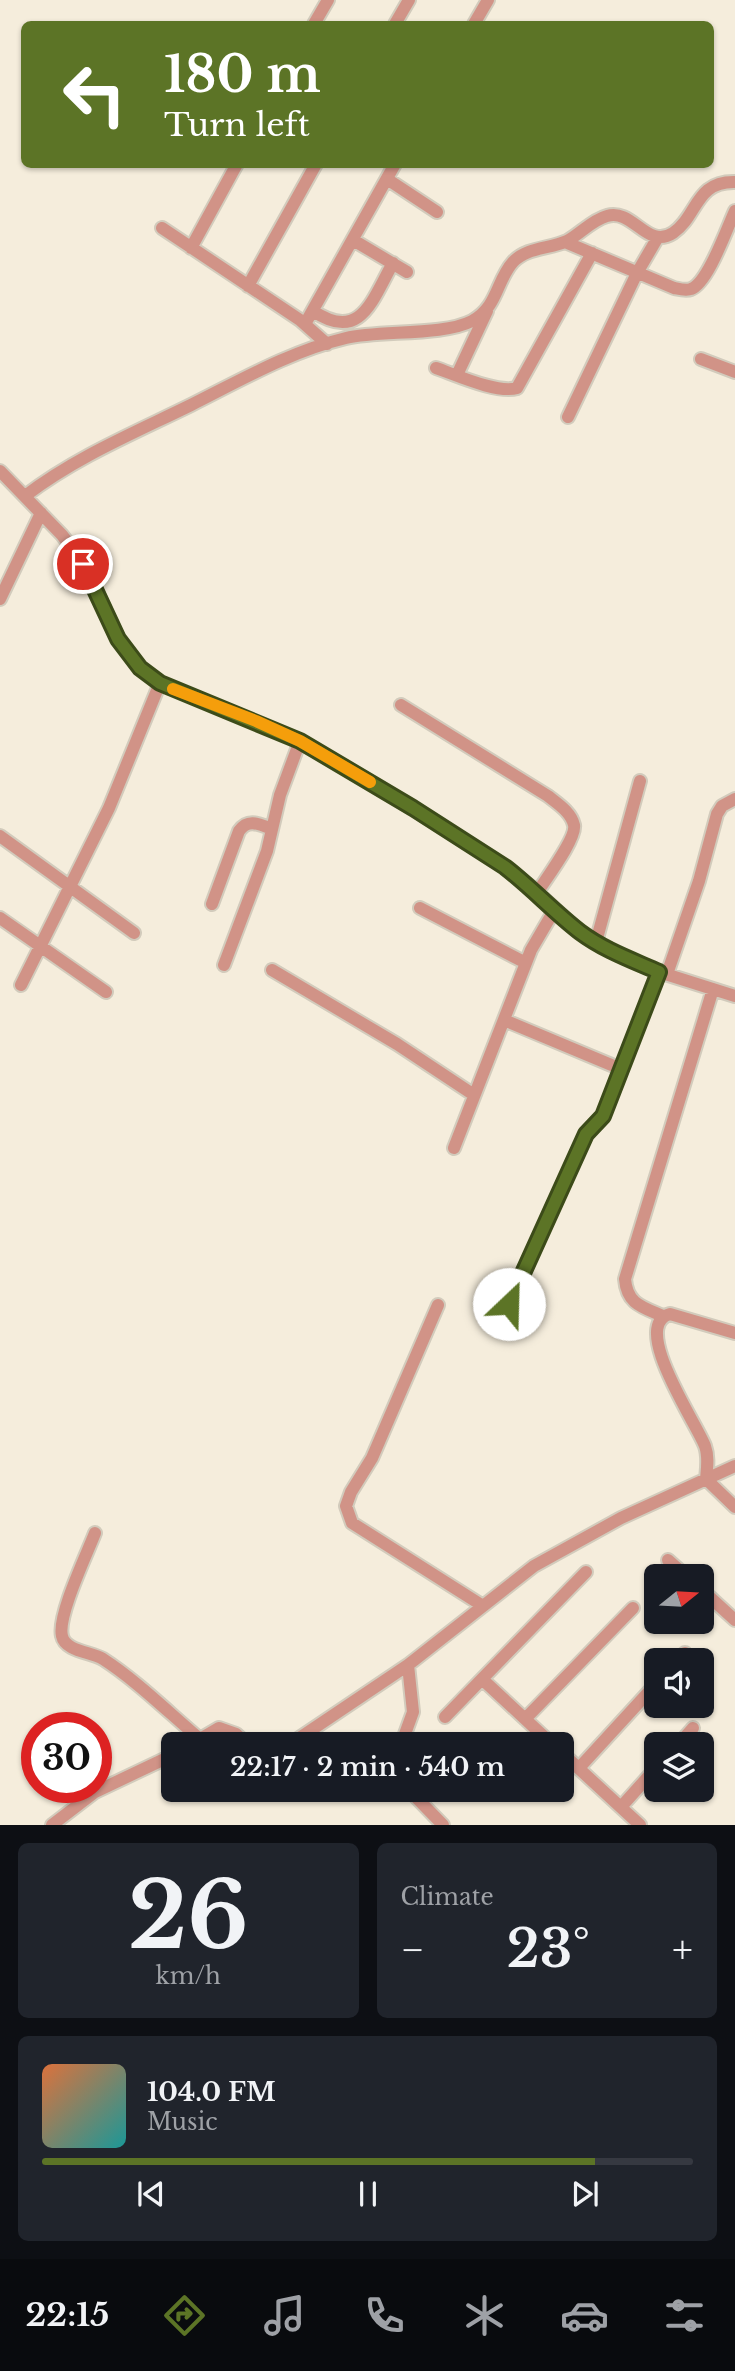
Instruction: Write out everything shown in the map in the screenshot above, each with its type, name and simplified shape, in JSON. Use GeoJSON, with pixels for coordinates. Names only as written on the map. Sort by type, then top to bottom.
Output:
{"type":"FeatureCollection","features":[{"type":"Feature","properties":{"kind":"street"},"geometry":{"type":"LineString","coordinates":[[316,21],[328,0]]}},
{"type":"Feature","properties":{"kind":"street"},"geometry":{"type":"LineString","coordinates":[[397,21],[409,0]]}},
{"type":"Feature","properties":{"kind":"street"},"geometry":{"type":"LineString","coordinates":[[479,21],[488,0]]}},
{"type":"Feature","properties":{"kind":"street"},"geometry":{"type":"LineString","coordinates":[[191,248],[235,168]]}},
{"type":"Feature","properties":{"kind":"street"},"geometry":{"type":"LineString","coordinates":[[248,286],[314,168]]}},
{"type":"Feature","properties":{"kind":"street"},"geometry":{"type":"LineString","coordinates":[[305,324],[393,168]]}},
{"type":"Feature","properties":{"kind":"street"},"geometry":{"type":"LineString","coordinates":[[387,179],[437,212]]}},
{"type":"Feature","properties":{"kind":"street"},"geometry":{"type":"LineString","coordinates":[[457,375],[513,261],[528,252],[565,242],[609,215],[628,219],[650,235],[658,237],[676,232],[706,190],[721,183],[735,183]]}},
{"type":"Feature","properties":{"kind":"street"},"geometry":{"type":"LineString","coordinates":[[565,242],[674,288],[692,289],[703,279],[735,211]]}},
{"type":"Feature","properties":{"kind":"street"},"geometry":{"type":"LineString","coordinates":[[162,228],[305,324],[327,344]]}},
{"type":"Feature","properties":{"kind":"street"},"geometry":{"type":"LineString","coordinates":[[568,417],[637,273],[658,237]]}},
{"type":"Feature","properties":{"kind":"street"},"geometry":{"type":"LineString","coordinates":[[353,240],[407,272]]}},
{"type":"Feature","properties":{"kind":"street"},"geometry":{"type":"LineString","coordinates":[[436,368],[498,388],[517,388],[592,253]]}},
{"type":"Feature","properties":{"kind":"street"},"geometry":{"type":"LineString","coordinates":[[313,311],[335,323],[345,323],[364,315],[393,263]]}},
{"type":"Feature","properties":{"kind":"street"},"geometry":{"type":"LineString","coordinates":[[25,496],[69,465],[266,367],[348,338],[458,326],[470,322],[488,308]]}},
{"type":"Feature","properties":{"kind":"street"},"geometry":{"type":"LineString","coordinates":[[701,359],[735,372]]}},
{"type":"Feature","properties":{"kind":"street"},"geometry":{"type":"LineString","coordinates":[[0,471],[41,513],[83,564],[118,639],[140,668],[160,683],[300,741],[505,867],[581,933],[610,951],[663,973],[735,996]]}},
{"type":"Feature","properties":{"kind":"street"},"geometry":{"type":"LineString","coordinates":[[0,599],[41,513]]}},
{"type":"Feature","properties":{"kind":"street"},"geometry":{"type":"LineString","coordinates":[[21,985],[109,808],[160,683]]}},
{"type":"Feature","properties":{"kind":"street"},"geometry":{"type":"LineString","coordinates":[[401,705],[548,796],[569,815],[575,829],[572,837],[537,893]]}},
{"type":"Feature","properties":{"kind":"street"},"geometry":{"type":"LineString","coordinates":[[224,965],[268,851],[280,795],[300,741]]}},
{"type":"Feature","properties":{"kind":"street"},"geometry":{"type":"LineString","coordinates":[[596,942],[640,781]]}},
{"type":"Feature","properties":{"kind":"street"},"geometry":{"type":"LineString","coordinates":[[509,1304],[586,1134],[603,1116],[699,881],[717,814],[722,806],[735,799]]}},
{"type":"Feature","properties":{"kind":"street"},"geometry":{"type":"LineString","coordinates":[[212,904],[243,824],[250,822],[272,829]]}},
{"type":"Feature","properties":{"kind":"street"},"geometry":{"type":"LineString","coordinates":[[0,836],[134,933]]}},
{"type":"Feature","properties":{"kind":"street"},"geometry":{"type":"LineString","coordinates":[[420,908],[526,963]]}},
{"type":"Feature","properties":{"kind":"street"},"geometry":{"type":"LineString","coordinates":[[454,1148],[526,963],[555,909]]}},
{"type":"Feature","properties":{"kind":"street"},"geometry":{"type":"LineString","coordinates":[[0,918],[106,992]]}},
{"type":"Feature","properties":{"kind":"street"},"geometry":{"type":"LineString","coordinates":[[272,970],[397,1044],[474,1095]]}},
{"type":"Feature","properties":{"kind":"street"},"geometry":{"type":"LineString","coordinates":[[663,1316],[634,1303],[628,1295],[625,1279],[713,989]]}},
{"type":"Feature","properties":{"kind":"street"},"geometry":{"type":"LineString","coordinates":[[503,1020],[621,1069]]}},
{"type":"Feature","properties":{"kind":"street"},"geometry":{"type":"LineString","coordinates":[[438,1304],[372,1458],[351,1492],[346,1506],[352,1523],[483,1606]]}},
{"type":"Feature","properties":{"kind":"street"},"geometry":{"type":"LineString","coordinates":[[735,1333],[670,1314],[663,1316],[658,1323],[656,1334],[680,1399],[707,1450],[706,1479],[735,1507]]}},
{"type":"Feature","properties":{"kind":"street"},"geometry":{"type":"LineString","coordinates":[[308,1732],[408,1665],[534,1566],[621,1518],[735,1466]]}},
{"type":"Feature","properties":{"kind":"street"},"geometry":{"type":"LineString","coordinates":[[95,1533],[66,1607],[61,1635],[64,1642],[102,1659],[184,1732]]}},
{"type":"Feature","properties":{"kind":"street"},"geometry":{"type":"LineString","coordinates":[[668,1560],[672,1564]]}},
{"type":"Feature","properties":{"kind":"street"},"geometry":{"type":"LineString","coordinates":[[445,1717],[586,1572]]}},
{"type":"Feature","properties":{"kind":"street"},"geometry":{"type":"LineString","coordinates":[[714,1601],[735,1620]]}},
{"type":"Feature","properties":{"kind":"street"},"geometry":{"type":"LineString","coordinates":[[525,1718],[633,1608]]}},
{"type":"Feature","properties":{"kind":"street"},"geometry":{"type":"LineString","coordinates":[[406,1732],[413,1712],[408,1665]]}},
{"type":"Feature","properties":{"kind":"street"},"geometry":{"type":"LineString","coordinates":[[482,1679],[540,1732]]}},
{"type":"Feature","properties":{"kind":"street"},"geometry":{"type":"LineString","coordinates":[[579,1768],[644,1697]]}},
{"type":"Feature","properties":{"kind":"street"},"geometry":{"type":"LineString","coordinates":[[212,1732],[219,1728],[231,1732]]}},
{"type":"Feature","properties":{"kind":"street"},"geometry":{"type":"LineString","coordinates":[[689,1732],[693,1728]]}},
{"type":"Feature","properties":{"kind":"street"},"geometry":{"type":"LineString","coordinates":[[52,1825],[95,1792],[161,1761]]}},
{"type":"Feature","properties":{"kind":"street"},"geometry":{"type":"LineString","coordinates":[[574,1763],[640,1825]]}},
{"type":"Feature","properties":{"kind":"street"},"geometry":{"type":"LineString","coordinates":[[621,1807],[644,1781]]}},
{"type":"Feature","properties":{"kind":"street"},"geometry":{"type":"LineString","coordinates":[[421,1802],[443,1825]]}},
{"type":"Feature","properties":{"kind":"slow traffic"},"geometry":{"type":"LineString","coordinates":[[173,689],[300,741],[370,782]]}},
{"type":"Feature","properties":{"kind":"route"},"geometry":{"type":"LineString","coordinates":[[83,564],[118,639],[129,656],[160,683],[300,741],[505,867],[581,933],[610,951],[659,972],[603,1116],[586,1134],[509,1304]]}}]}
